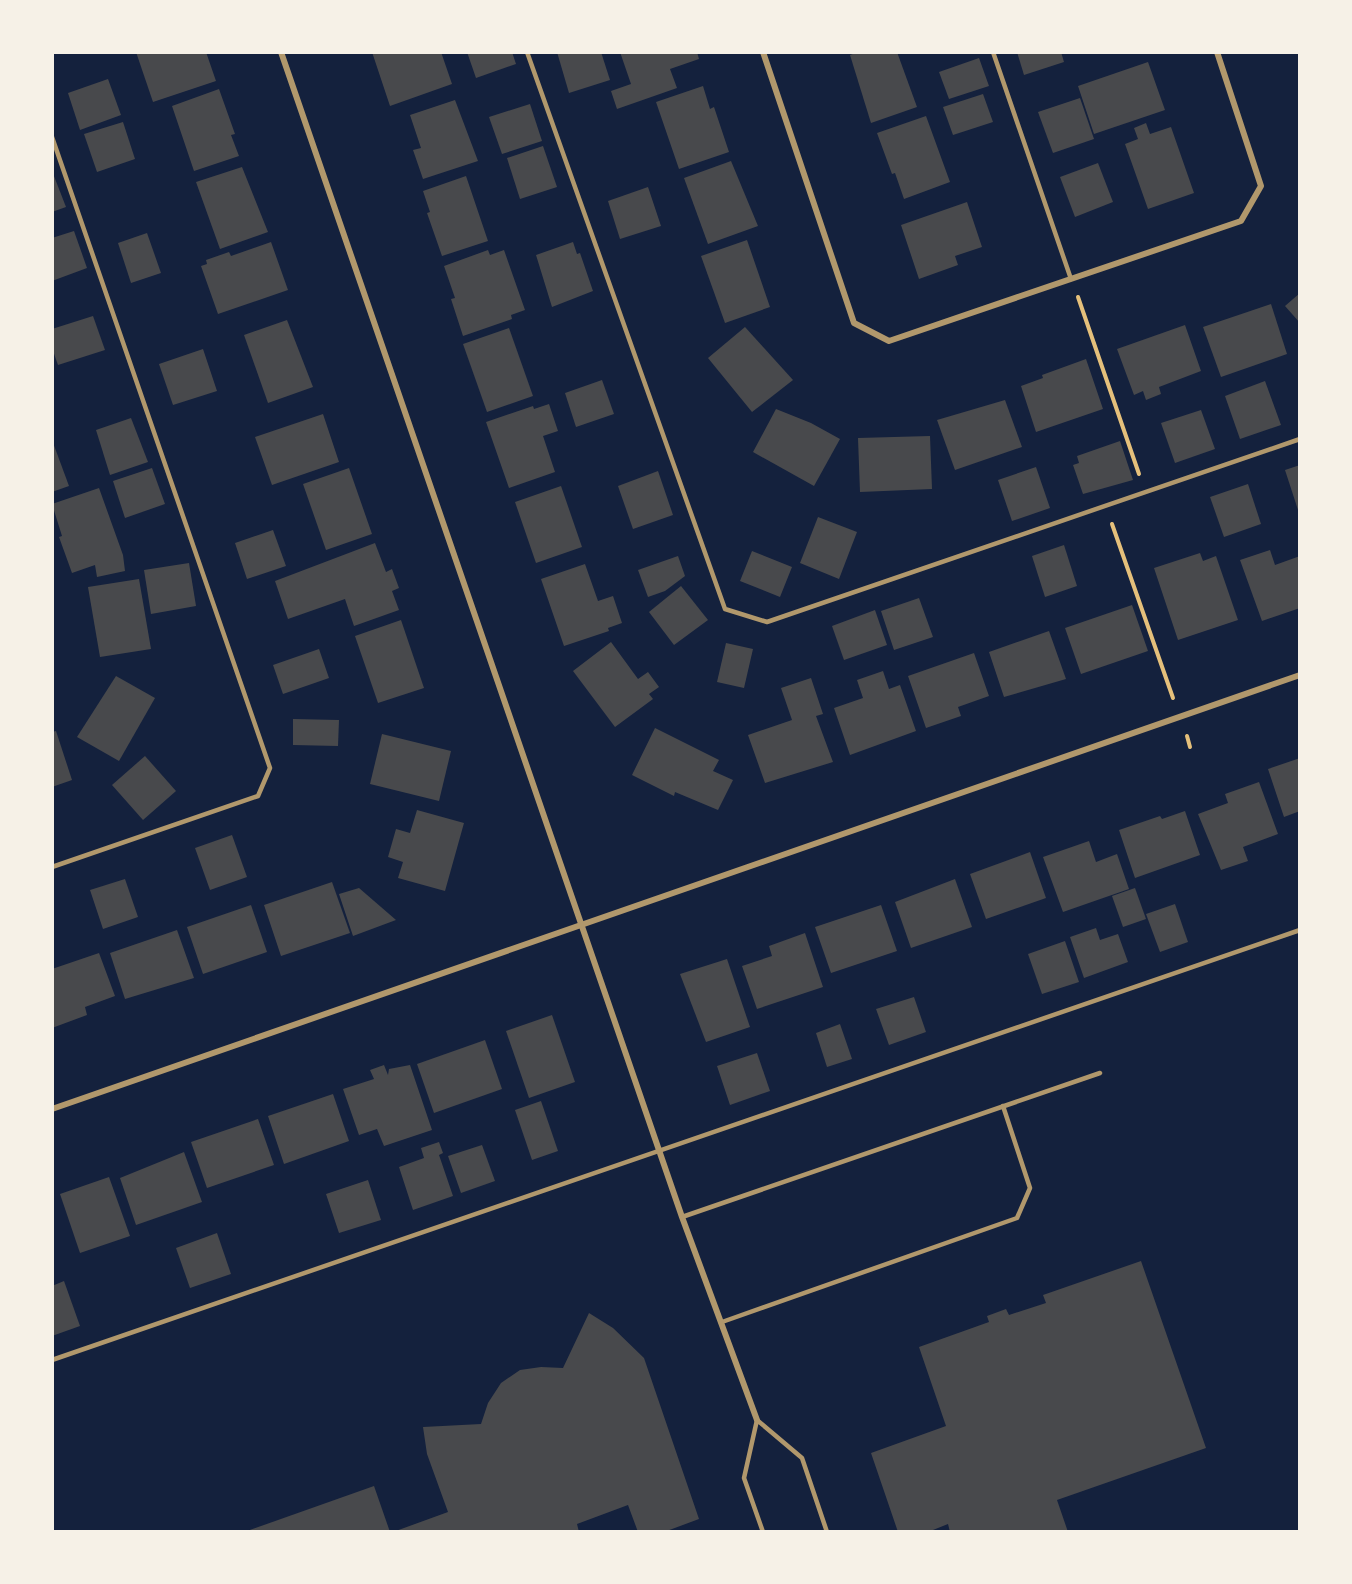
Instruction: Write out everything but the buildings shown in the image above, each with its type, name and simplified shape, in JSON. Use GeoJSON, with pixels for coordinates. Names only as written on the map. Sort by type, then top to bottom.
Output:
{"type":"FeatureCollection","features":[{"type":"Feature","properties":{"kind":"street"},"geometry":{"type":"LineString","coordinates":[[281,52],[682,1217],[757,1420]]}},
{"type":"Feature","properties":{"kind":"street"},"geometry":{"type":"LineString","coordinates":[[763,52],[854,323],[889,341],[1241,221],[1261,186],[1217,52]]}},
{"type":"Feature","properties":{"kind":"street"},"geometry":{"type":"LineString","coordinates":[[52,1109],[1299,675]]}},
{"type":"Feature","properties":{"kind":"lane"},"geometry":{"type":"LineString","coordinates":[[527,52],[725,609],[767,622],[1299,439]]}},
{"type":"Feature","properties":{"kind":"lane"},"geometry":{"type":"LineString","coordinates":[[993,52],[1071,279]]}},
{"type":"Feature","properties":{"kind":"lane"},"geometry":{"type":"LineString","coordinates":[[52,137],[270,768],[258,796],[52,867]]}},
{"type":"Feature","properties":{"kind":"lane"},"geometry":{"type":"LineString","coordinates":[[52,1360],[1299,930]]}},
{"type":"Feature","properties":{"kind":"lane"},"geometry":{"type":"LineString","coordinates":[[682,1217],[1100,1073]]}},
{"type":"Feature","properties":{"kind":"lane"},"geometry":{"type":"LineString","coordinates":[[722,1322],[1017,1218],[1030,1188],[1003,1106]]}},
{"type":"Feature","properties":{"kind":"lane"},"geometry":{"type":"LineString","coordinates":[[763,1532],[744,1478],[757,1420],[802,1458],[828,1532]]}},
{"type":"Feature","properties":{"kind":"path"},"geometry":{"type":"LineString","coordinates":[[1071,279],[1145,492]]}},
{"type":"Feature","properties":{"kind":"path"},"geometry":{"type":"LineString","coordinates":[[1106,505],[1190,747]]}}]}
